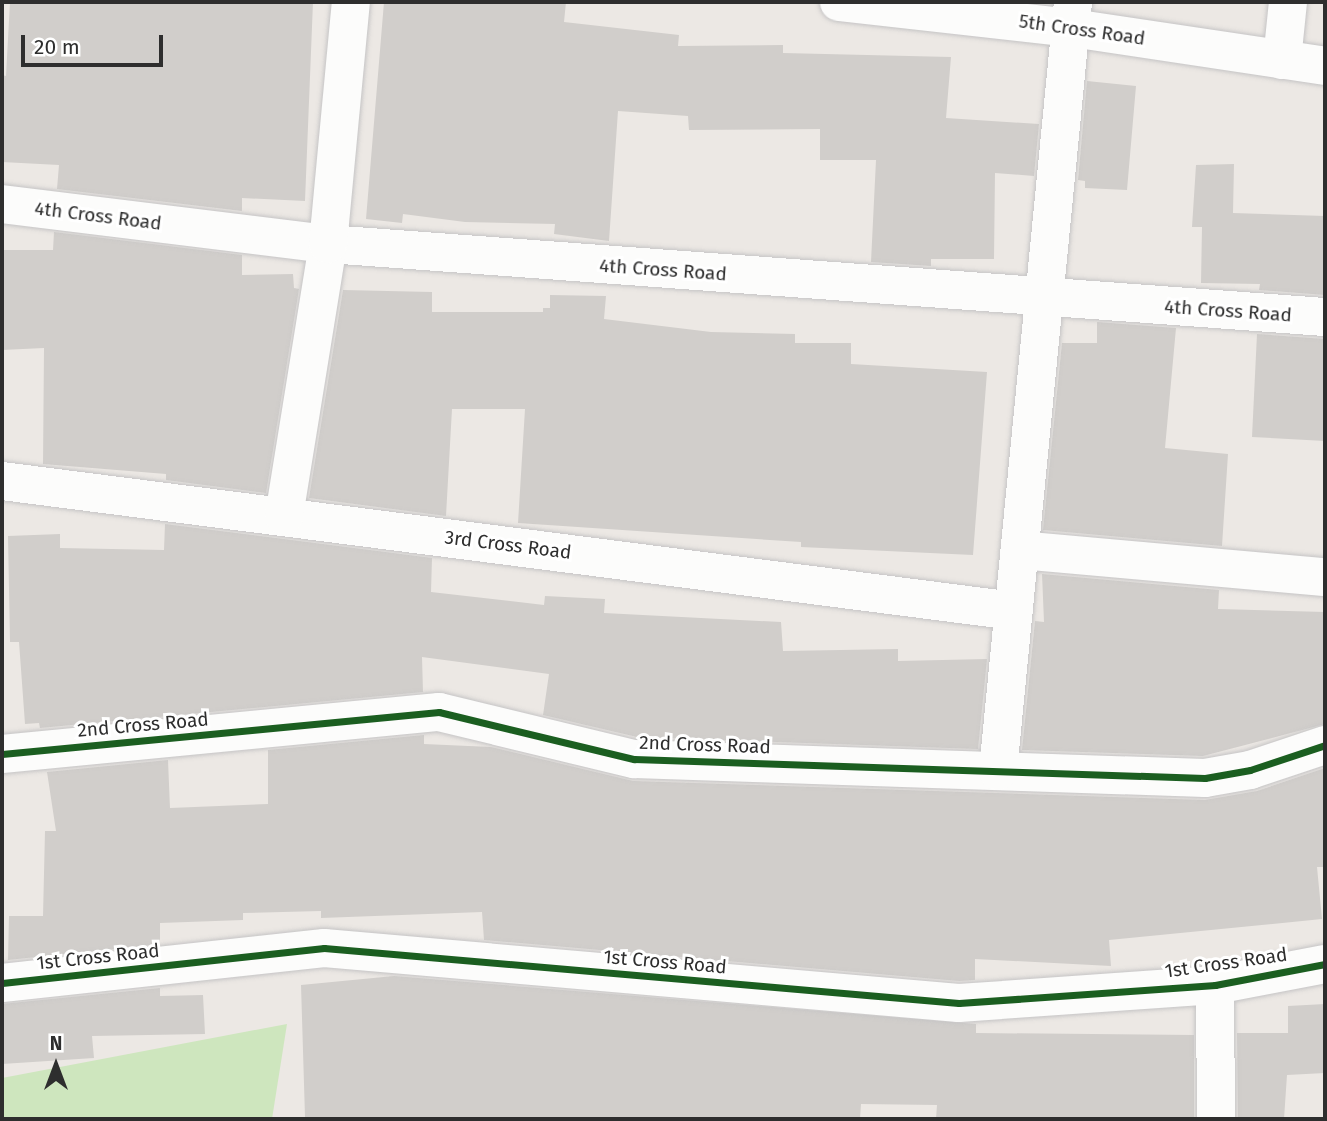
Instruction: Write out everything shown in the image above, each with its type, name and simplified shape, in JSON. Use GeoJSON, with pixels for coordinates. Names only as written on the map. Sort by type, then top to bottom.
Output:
{"type":"FeatureCollection","features":[{"type":"Feature","properties":{"kind":"street"},"geometry":{"type":"LineString","coordinates":[[284,516],[328,244],[351,2]]}},
{"type":"Feature","properties":{"kind":"street","name":"5th Cross Road"},"geometry":{"type":"LineString","coordinates":[[839,2],[1073,15],[1282,60],[1325,66]]}},
{"type":"Feature","properties":{"kind":"street"},"geometry":{"type":"LineString","coordinates":[[1282,60],[1288,2]]}},
{"type":"Feature","properties":{"kind":"street"},"geometry":{"type":"LineString","coordinates":[[998,771],[1073,15]]}},
{"type":"Feature","properties":{"kind":"street","name":"4th Cross Road"},"geometry":{"type":"LineString","coordinates":[[2,204],[328,244],[1045,300],[1325,317]]}},
{"type":"Feature","properties":{"kind":"street","name":"3rd Cross Road"},"geometry":{"type":"LineString","coordinates":[[2,481],[1014,611]]}},
{"type":"Feature","properties":{"kind":"street"},"geometry":{"type":"LineString","coordinates":[[1020,550],[1325,577]]}},
{"type":"Feature","properties":{"kind":"street","name":"2nd Cross Road"},"geometry":{"type":"LineString","coordinates":[[2,754],[439,712],[634,759],[1205,778],[1250,770],[1325,745]]}},
{"type":"Feature","properties":{"kind":"street","name":"1st Cross Road"},"geometry":{"type":"LineString","coordinates":[[2,983],[324,948],[958,1003],[1216,985],[1325,964]]}},
{"type":"Feature","properties":{"kind":"street"},"geometry":{"type":"LineString","coordinates":[[1216,985],[1216,1119]]}},
{"type":"Feature","properties":{"kind":"green space"},"geometry":{"type":"Polygon","coordinates":[[[287,1024],[272,1119],[2,1119],[2,1078],[287,1024]]]}},
{"type":"Feature","properties":{"kind":"building"},"geometry":{"type":"Polygon","coordinates":[[[10,2],[313,2],[305,201],[242,198],[242,211],[57,189],[59,165],[2,162],[2,75],[6,76],[10,2]]]}},
{"type":"Feature","properties":{"kind":"building"},"geometry":{"type":"Polygon","coordinates":[[[384,2],[566,2],[564,22],[679,35],[678,46],[783,45],[783,53],[951,57],[946,118],[1039,124],[1034,176],[995,173],[994,259],[931,259],[931,266],[871,262],[876,160],[820,160],[820,129],[689,130],[688,116],[618,111],[609,241],[554,234],[555,224],[465,222],[403,214],[402,223],[366,219],[384,2]]]}},
{"type":"Feature","properties":{"kind":"building"},"geometry":{"type":"Polygon","coordinates":[[[1087,81],[1136,86],[1127,190],[1085,188],[1085,181],[1078,180],[1087,81]]]}},
{"type":"Feature","properties":{"kind":"building"},"geometry":{"type":"Polygon","coordinates":[[[1234,164],[1233,213],[1325,216],[1325,295],[1259,290],[1260,284],[1201,283],[1202,227],[1192,227],[1196,165],[1234,164]]]}},
{"type":"Feature","properties":{"kind":"building"},"geometry":{"type":"Polygon","coordinates":[[[54,232],[242,255],[242,275],[293,274],[294,288],[299,289],[266,493],[166,480],[166,474],[43,464],[44,348],[2,350],[2,250],[53,250],[54,232]]]}},
{"type":"Feature","properties":{"kind":"building"},"geometry":{"type":"Polygon","coordinates":[[[343,290],[432,292],[432,312],[543,312],[543,308],[550,308],[550,295],[606,296],[604,319],[711,332],[795,334],[795,343],[851,343],[851,364],[987,372],[973,555],[801,547],[801,542],[518,523],[525,409],[452,409],[446,516],[309,498],[343,290]]]}},
{"type":"Feature","properties":{"kind":"building"},"geometry":{"type":"Polygon","coordinates":[[[1097,322],[1176,328],[1165,448],[1228,454],[1222,546],[1043,530],[1062,343],[1097,343],[1097,322]]]}},
{"type":"Feature","properties":{"kind":"building"},"geometry":{"type":"Polygon","coordinates":[[[1257,334],[1325,339],[1325,441],[1252,437],[1257,334]]]}},
{"type":"Feature","properties":{"kind":"building"},"geometry":{"type":"Polygon","coordinates":[[[165,524],[432,558],[431,592],[544,605],[545,596],[605,599],[604,613],[781,622],[783,651],[898,649],[898,661],[987,659],[978,749],[637,737],[543,715],[549,674],[422,657],[423,692],[40,728],[39,723],[25,724],[19,642],[10,642],[8,536],[60,534],[60,548],[164,550],[165,524]]]}},
{"type":"Feature","properties":{"kind":"building"},"geometry":{"type":"Polygon","coordinates":[[[1042,574],[1219,590],[1218,609],[1325,612],[1325,724],[1203,756],[1022,750],[1035,621],[1044,622],[1042,574]]]}},
{"type":"Feature","properties":{"kind":"building"},"geometry":{"type":"Polygon","coordinates":[[[424,735],[424,744],[491,747],[633,781],[1205,800],[1257,791],[1325,768],[1325,867],[1317,867],[1322,919],[1109,940],[1111,966],[975,959],[975,980],[959,981],[484,940],[482,912],[321,918],[321,911],[243,913],[243,920],[160,923],[160,944],[8,960],[9,916],[43,916],[45,831],[56,831],[47,772],[168,760],[170,808],[268,804],[268,750],[424,735]]]}},
{"type":"Feature","properties":{"kind":"building"},"geometry":{"type":"Polygon","coordinates":[[[394,976],[976,1024],[976,1033],[1194,1035],[1194,1119],[936,1119],[937,1105],[861,1104],[860,1119],[305,1117],[301,985],[394,976]]]}},
{"type":"Feature","properties":{"kind":"building"},"geometry":{"type":"Polygon","coordinates":[[[160,988],[160,996],[203,995],[205,1034],[92,1036],[94,1058],[2,1064],[2,1004],[160,988]]]}},
{"type":"Feature","properties":{"kind":"building"},"geometry":{"type":"Polygon","coordinates":[[[1325,1004],[1325,1073],[1287,1075],[1284,1119],[1238,1119],[1237,1033],[1288,1033],[1288,1006],[1325,1004]]]}},
{"type":"Feature","properties":{"kind":"cycle path"},"geometry":{"type":"LineString","coordinates":[[2,754],[439,712],[634,759],[1205,778],[1250,770],[1325,745]]}},
{"type":"Feature","properties":{"kind":"cycle path"},"geometry":{"type":"LineString","coordinates":[[2,983],[324,948],[959,1003],[1215,985],[1325,964]]}}]}
